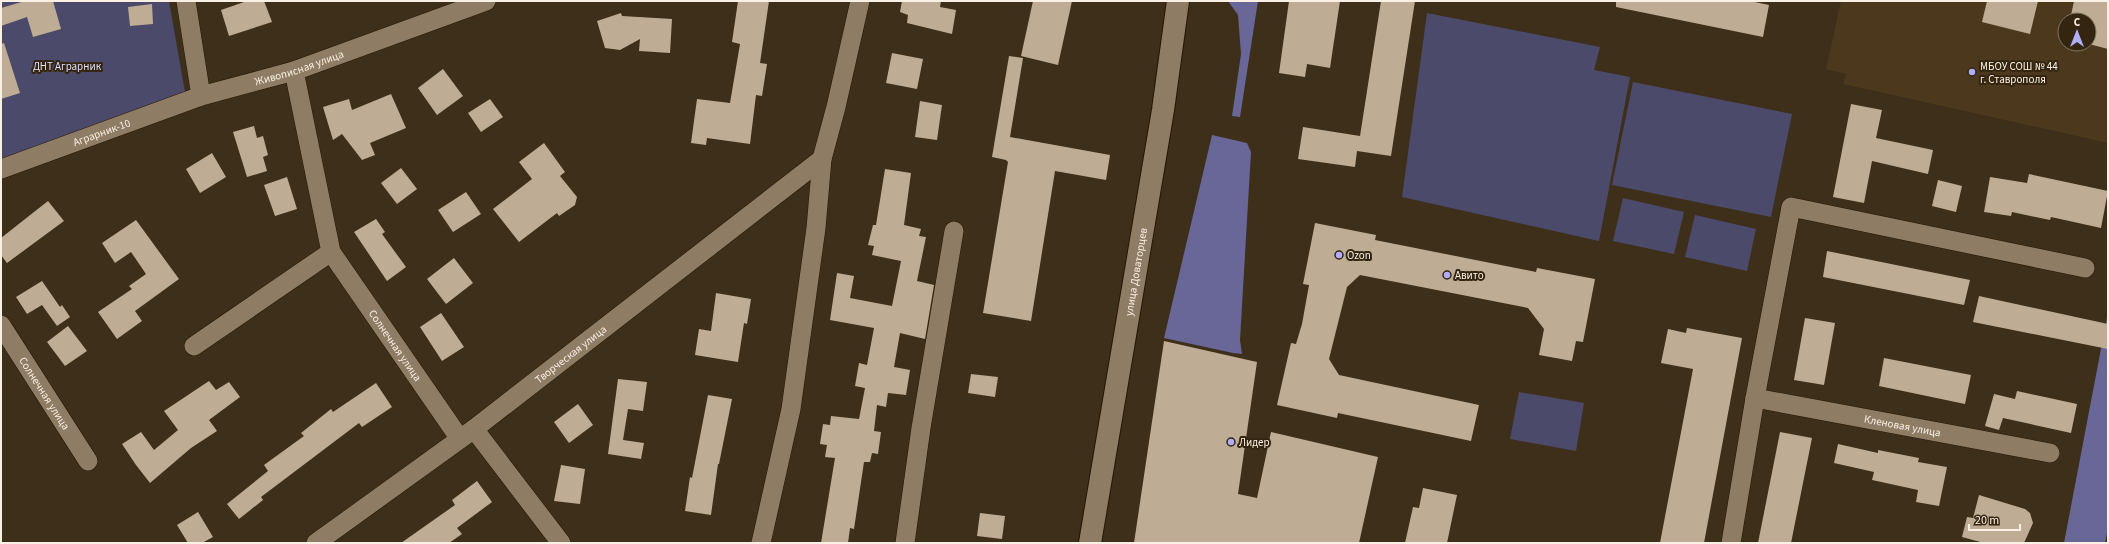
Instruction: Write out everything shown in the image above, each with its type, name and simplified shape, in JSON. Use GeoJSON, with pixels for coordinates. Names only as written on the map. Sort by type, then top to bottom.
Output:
{"type":"FeatureCollection","features":[{"type":"Feature","properties":{"kind":"main road","name":"улица Доваторцев"},"geometry":{"type":"LineString","coordinates":[[1090,543],[1163,110],[1178,1]]}},
{"type":"Feature","properties":{"kind":"street"},"geometry":{"type":"LineString","coordinates":[[186,1],[201,96]]}},
{"type":"Feature","properties":{"kind":"street"},"geometry":{"type":"LineString","coordinates":[[761,543],[791,409],[816,228],[822,159],[836,107],[860,1]]}},
{"type":"Feature","properties":{"kind":"street","name":"Живописная улица"},"geometry":{"type":"LineString","coordinates":[[201,96],[294,71],[474,3]]}},
{"type":"Feature","properties":{"kind":"street","name":"Солнечная улица"},"geometry":{"type":"LineString","coordinates":[[294,71],[330,252],[467,434],[561,543]]}},
{"type":"Feature","properties":{"kind":"street","name":"Аграрник-10"},"geometry":{"type":"LineString","coordinates":[[1,169],[201,96]]}},
{"type":"Feature","properties":{"kind":"street","name":"Творческая улица"},"geometry":{"type":"LineString","coordinates":[[316,543],[467,434],[822,159]]}},
{"type":"Feature","properties":{"kind":"street"},"geometry":{"type":"LineString","coordinates":[[1731,543],[1755,398],[1791,207],[2086,268]]}},
{"type":"Feature","properties":{"kind":"street"},"geometry":{"type":"LineString","coordinates":[[905,543],[921,428],[954,231]]}},
{"type":"Feature","properties":{"kind":"street"},"geometry":{"type":"LineString","coordinates":[[194,346],[330,252]]}},
{"type":"Feature","properties":{"kind":"street","name":"Солнечная улица"},"geometry":{"type":"LineString","coordinates":[[1,325],[88,461]]}},
{"type":"Feature","properties":{"kind":"street","name":"Кленовая улица"},"geometry":{"type":"LineString","coordinates":[[1755,398],[2050,454]]}},
{"type":"Feature","properties":{"kind":"shaded area"},"geometry":{"type":"Polygon","coordinates":[[[1228,1],[1258,1],[1240,117],[1232,116],[1241,54],[1238,15],[1228,1]]]}},
{"type":"Feature","properties":{"kind":"shaded area","name":"МБОУ СОШ № 44 г. Ставрополя"},"geometry":{"type":"Polygon","coordinates":[[[1841,1],[2108,1],[2108,143],[1843,84],[1846,74],[1826,69],[1841,1]]]}},
{"type":"Feature","properties":{"kind":"shaded area"},"geometry":{"type":"Polygon","coordinates":[[[1212,135],[1247,143],[1251,152],[1240,340],[1242,354],[1164,338],[1212,135]]]}},
{"type":"Feature","properties":{"kind":"shaded area"},"geometry":{"type":"Polygon","coordinates":[[[2108,312],[2108,528],[2105,543],[2064,543],[2108,312]]]}},
{"type":"Feature","properties":{"kind":"green space","name":"ДНТ Аграрник"},"geometry":{"type":"Polygon","coordinates":[[[1,1],[169,1],[185,92],[1,160],[1,1]]]}},
{"type":"Feature","properties":{"kind":"green space"},"geometry":{"type":"Polygon","coordinates":[[[1427,13],[1600,47],[1594,70],[1630,77],[1599,241],[1402,197],[1427,13]]]}},
{"type":"Feature","properties":{"kind":"green space"},"geometry":{"type":"Polygon","coordinates":[[[1633,82],[1792,114],[1771,217],[1612,185],[1633,82]]]}},
{"type":"Feature","properties":{"kind":"green space"},"geometry":{"type":"Polygon","coordinates":[[[1623,198],[1684,212],[1674,254],[1613,241],[1623,198]]]}},
{"type":"Feature","properties":{"kind":"green space"},"geometry":{"type":"Polygon","coordinates":[[[1695,215],[1756,229],[1747,271],[1685,257],[1695,215]]]}},
{"type":"Feature","properties":{"kind":"green space"},"geometry":{"type":"Polygon","coordinates":[[[1519,392],[1584,403],[1576,451],[1510,439],[1519,392]]]}},
{"type":"Feature","properties":{"kind":"building"},"geometry":{"type":"Polygon","coordinates":[[[25,1],[53,1],[61,29],[33,37],[27,17],[1,26],[1,8],[25,1]]]}},
{"type":"Feature","properties":{"kind":"building"},"geometry":{"type":"Polygon","coordinates":[[[247,1],[264,1],[272,22],[229,36],[221,10],[247,1]]]}},
{"type":"Feature","properties":{"kind":"building"},"geometry":{"type":"Polygon","coordinates":[[[738,1],[769,1],[760,63],[767,64],[762,96],[756,95],[750,144],[707,138],[706,145],[691,143],[697,99],[730,103],[740,44],[732,42],[738,1]]]}},
{"type":"Feature","properties":{"kind":"building"},"geometry":{"type":"Polygon","coordinates":[[[902,1],[941,1],[940,7],[956,10],[952,34],[907,23],[908,15],[900,12],[902,1]]]}},
{"type":"Feature","properties":{"kind":"building"},"geometry":{"type":"Polygon","coordinates":[[[1033,1],[1072,1],[1058,65],[1021,56],[1033,1]]]}},
{"type":"Feature","properties":{"kind":"building"},"geometry":{"type":"Polygon","coordinates":[[[1289,1],[1340,1],[1330,68],[1307,64],[1305,77],[1279,73],[1289,1]]]}},
{"type":"Feature","properties":{"kind":"building"},"geometry":{"type":"Polygon","coordinates":[[[1381,1],[1415,1],[1391,156],[1357,151],[1355,167],[1298,159],[1303,127],[1360,136],[1381,1]]]}},
{"type":"Feature","properties":{"kind":"building"},"geometry":{"type":"Polygon","coordinates":[[[1616,1],[1750,1],[1769,5],[1763,37],[1616,7],[1616,1]]]}},
{"type":"Feature","properties":{"kind":"building"},"geometry":{"type":"Polygon","coordinates":[[[1987,1],[2038,1],[2030,34],[1982,22],[1987,1]]]}},
{"type":"Feature","properties":{"kind":"building"},"geometry":{"type":"Polygon","coordinates":[[[2074,1],[2108,1],[2108,49],[2097,46],[2097,12],[2072,12],[2074,1]]]}},
{"type":"Feature","properties":{"kind":"building"},"geometry":{"type":"Polygon","coordinates":[[[152,4],[153,24],[130,26],[128,7],[152,4]]]}},
{"type":"Feature","properties":{"kind":"building"},"geometry":{"type":"Polygon","coordinates":[[[621,13],[622,16],[672,19],[670,53],[639,51],[640,39],[620,50],[605,48],[597,21],[621,13]]]}},
{"type":"Feature","properties":{"kind":"building"},"geometry":{"type":"Polygon","coordinates":[[[4,43],[20,93],[1,99],[1,44],[4,43]]]}},
{"type":"Feature","properties":{"kind":"building"},"geometry":{"type":"Polygon","coordinates":[[[892,53],[923,59],[917,89],[886,83],[892,53]]]}},
{"type":"Feature","properties":{"kind":"building"},"geometry":{"type":"Polygon","coordinates":[[[1009,56],[1023,58],[1010,137],[1110,155],[1106,180],[1055,171],[1031,321],[983,313],[1008,162],[1006,160],[992,157],[1009,56]]]}},
{"type":"Feature","properties":{"kind":"building"},"geometry":{"type":"Polygon","coordinates":[[[443,69],[463,96],[437,115],[418,88],[443,69]]]}},
{"type":"Feature","properties":{"kind":"building"},"geometry":{"type":"Polygon","coordinates":[[[391,94],[406,128],[370,143],[375,155],[362,160],[342,134],[333,140],[323,107],[349,99],[352,110],[391,94]]]}},
{"type":"Feature","properties":{"kind":"building"},"geometry":{"type":"Polygon","coordinates":[[[490,99],[503,117],[481,132],[468,113],[490,99]]]}},
{"type":"Feature","properties":{"kind":"building"},"geometry":{"type":"Polygon","coordinates":[[[920,101],[942,105],[937,140],[915,137],[920,101]]]}},
{"type":"Feature","properties":{"kind":"building"},"geometry":{"type":"Polygon","coordinates":[[[1851,104],[1882,110],[1876,138],[1933,150],[1928,174],[1872,161],[1864,203],[1833,197],[1851,104]]]}},
{"type":"Feature","properties":{"kind":"building"},"geometry":{"type":"Polygon","coordinates":[[[254,126],[257,138],[263,136],[268,155],[263,157],[267,171],[247,177],[233,132],[254,126]]]}},
{"type":"Feature","properties":{"kind":"building"},"geometry":{"type":"Polygon","coordinates":[[[544,143],[565,172],[560,176],[577,197],[575,205],[559,216],[557,213],[519,242],[493,209],[532,179],[519,162],[544,143]]]}},
{"type":"Feature","properties":{"kind":"building"},"geometry":{"type":"Polygon","coordinates":[[[212,153],[226,177],[200,193],[186,169],[212,153]]]}},
{"type":"Feature","properties":{"kind":"building"},"geometry":{"type":"Polygon","coordinates":[[[401,168],[417,189],[397,204],[381,183],[401,168]]]}},
{"type":"Feature","properties":{"kind":"building"},"geometry":{"type":"Polygon","coordinates":[[[885,169],[911,173],[904,225],[921,229],[919,236],[926,237],[917,281],[934,285],[925,339],[900,333],[894,367],[910,370],[906,395],[888,393],[886,407],[877,405],[874,431],[881,432],[878,454],[872,453],[870,462],[864,462],[854,529],[850,528],[848,543],[821,543],[835,458],[825,457],[827,445],[820,444],[823,424],[830,425],[831,416],[859,419],[865,388],[855,386],[859,363],[867,365],[874,328],[830,320],[837,273],[854,276],[850,298],[892,306],[901,261],[872,255],[874,246],[868,245],[873,225],[876,225],[885,169]]]}},
{"type":"Feature","properties":{"kind":"building"},"geometry":{"type":"Polygon","coordinates":[[[2029,174],[2108,191],[2101,228],[2051,217],[2050,220],[2012,212],[2011,216],[1984,212],[1990,177],[2027,183],[2029,174]]]}},
{"type":"Feature","properties":{"kind":"building"},"geometry":{"type":"Polygon","coordinates":[[[287,177],[297,209],[275,216],[264,185],[287,177]]]}},
{"type":"Feature","properties":{"kind":"building"},"geometry":{"type":"Polygon","coordinates":[[[1938,180],[1962,186],[1956,212],[1932,206],[1938,180]]]}},
{"type":"Feature","properties":{"kind":"building"},"geometry":{"type":"Polygon","coordinates":[[[466,192],[481,214],[453,232],[438,210],[466,192]]]}},
{"type":"Feature","properties":{"kind":"building"},"geometry":{"type":"Polygon","coordinates":[[[48,201],[64,221],[7,263],[1,255],[1,238],[48,201]]]}},
{"type":"Feature","properties":{"kind":"building"},"geometry":{"type":"Polygon","coordinates":[[[376,219],[385,232],[382,234],[406,267],[387,281],[354,232],[376,219]]]}},
{"type":"Feature","properties":{"kind":"building"},"geometry":{"type":"Polygon","coordinates":[[[136,220],[179,279],[135,311],[142,321],[117,339],[98,312],[132,289],[129,286],[146,274],[131,252],[115,263],[102,243],[136,220]]]}},
{"type":"Feature","properties":{"kind":"building"},"geometry":{"type":"Polygon","coordinates":[[[1315,223],[1376,235],[1375,240],[1536,272],[1537,268],[1595,279],[1583,342],[1576,341],[1572,361],[1539,355],[1544,329],[1528,308],[1360,275],[1347,287],[1329,359],[1339,375],[1479,405],[1471,441],[1338,413],[1337,418],[1277,405],[1291,343],[1296,344],[1302,324],[1309,285],[1303,284],[1315,223]]]}},
{"type":"Feature","properties":{"kind":"building"},"geometry":{"type":"Polygon","coordinates":[[[1827,251],[1970,280],[1964,305],[1823,277],[1827,251]]]}},
{"type":"Feature","properties":{"kind":"building"},"geometry":{"type":"Polygon","coordinates":[[[454,258],[473,283],[446,304],[427,279],[454,258]]]}},
{"type":"Feature","properties":{"kind":"building"},"geometry":{"type":"Polygon","coordinates":[[[42,281],[60,307],[62,305],[70,317],[57,326],[42,305],[27,314],[16,297],[42,281]]]}},
{"type":"Feature","properties":{"kind":"building"},"geometry":{"type":"Polygon","coordinates":[[[716,293],[751,299],[747,324],[744,323],[738,362],[695,355],[699,329],[711,331],[716,293]]]}},
{"type":"Feature","properties":{"kind":"building"},"geometry":{"type":"Polygon","coordinates":[[[1979,296],[2108,324],[2108,349],[1973,322],[1979,296]]]}},
{"type":"Feature","properties":{"kind":"building"},"geometry":{"type":"Polygon","coordinates":[[[441,313],[464,347],[442,361],[420,327],[441,313]]]}},
{"type":"Feature","properties":{"kind":"building"},"geometry":{"type":"Polygon","coordinates":[[[1805,318],[1835,323],[1824,385],[1794,380],[1805,318]]]}},
{"type":"Feature","properties":{"kind":"building"},"geometry":{"type":"Polygon","coordinates":[[[68,326],[87,351],[65,366],[47,342],[68,326]]]}},
{"type":"Feature","properties":{"kind":"building"},"geometry":{"type":"Polygon","coordinates":[[[1687,328],[1742,338],[1704,543],[1660,543],[1693,369],[1661,363],[1668,329],[1686,333],[1687,328]]]}},
{"type":"Feature","properties":{"kind":"building","name":"Лидер"},"geometry":{"type":"Polygon","coordinates":[[[1164,341],[1257,362],[1238,494],[1257,498],[1271,432],[1378,457],[1359,543],[1134,543],[1164,341]]]}},
{"type":"Feature","properties":{"kind":"building"},"geometry":{"type":"Polygon","coordinates":[[[1884,358],[1971,375],[1965,404],[1879,386],[1884,358]]]}},
{"type":"Feature","properties":{"kind":"building"},"geometry":{"type":"Polygon","coordinates":[[[971,374],[998,377],[995,397],[968,393],[971,374]]]}},
{"type":"Feature","properties":{"kind":"building"},"geometry":{"type":"Polygon","coordinates":[[[618,379],[647,382],[643,411],[628,409],[623,440],[644,443],[641,459],[608,454],[618,379]]]}},
{"type":"Feature","properties":{"kind":"building"},"geometry":{"type":"Polygon","coordinates":[[[209,381],[216,390],[229,382],[240,397],[209,420],[217,431],[191,448],[150,483],[122,444],[141,432],[154,450],[178,430],[164,411],[209,381]]]}},
{"type":"Feature","properties":{"kind":"building"},"geometry":{"type":"Polygon","coordinates":[[[376,383],[392,407],[362,427],[359,423],[261,497],[263,500],[239,519],[227,504],[268,471],[264,465],[304,436],[301,433],[331,409],[333,412],[376,383]]]}},
{"type":"Feature","properties":{"kind":"building"},"geometry":{"type":"Polygon","coordinates":[[[2017,391],[2077,404],[2071,433],[2003,418],[1999,430],[1985,426],[1994,394],[2015,399],[2017,391]]]}},
{"type":"Feature","properties":{"kind":"building"},"geometry":{"type":"Polygon","coordinates":[[[708,395],[732,399],[718,464],[711,515],[685,511],[690,477],[692,478],[708,395]]]}},
{"type":"Feature","properties":{"kind":"building"},"geometry":{"type":"Polygon","coordinates":[[[578,404],[593,425],[569,443],[554,422],[578,404]]]}},
{"type":"Feature","properties":{"kind":"building"},"geometry":{"type":"Polygon","coordinates":[[[1780,432],[1812,438],[1791,543],[1758,543],[1780,432]]]}},
{"type":"Feature","properties":{"kind":"building"},"geometry":{"type":"Polygon","coordinates":[[[1838,444],[1878,453],[1878,450],[1919,458],[1918,462],[1947,467],[1939,506],[1916,502],[1918,490],[1872,480],[1874,472],[1834,463],[1838,444]]]}},
{"type":"Feature","properties":{"kind":"building"},"geometry":{"type":"Polygon","coordinates":[[[561,465],[585,469],[580,504],[554,501],[561,465]]]}},
{"type":"Feature","properties":{"kind":"building"},"geometry":{"type":"Polygon","coordinates":[[[477,481],[492,502],[457,528],[462,534],[449,543],[401,543],[455,505],[452,500],[477,481]]]}},
{"type":"Feature","properties":{"kind":"building"},"geometry":{"type":"Polygon","coordinates":[[[1423,488],[1457,495],[1447,543],[1405,543],[1413,507],[1419,508],[1423,488]]]}},
{"type":"Feature","properties":{"kind":"building"},"geometry":{"type":"Polygon","coordinates":[[[1979,495],[2025,509],[2030,513],[2033,523],[2024,543],[1984,543],[1962,537],[1967,517],[1973,518],[1979,495]]]}},
{"type":"Feature","properties":{"kind":"building"},"geometry":{"type":"Polygon","coordinates":[[[198,512],[213,537],[202,543],[188,543],[177,525],[198,512]]]}},
{"type":"Feature","properties":{"kind":"building"},"geometry":{"type":"Polygon","coordinates":[[[980,513],[1005,516],[1002,539],[977,536],[980,513]]]}},
{"type":"Feature","properties":{"kind":"place","name":"МБОУ СОШ № 44 г. Ставрополя"},"geometry":{"type":"Point","coordinates":[1972,72]}},
{"type":"Feature","properties":{"kind":"place","name":"Ozon"},"geometry":{"type":"Point","coordinates":[1339,255]}},
{"type":"Feature","properties":{"kind":"place","name":"Авито"},"geometry":{"type":"Point","coordinates":[1447,275]}},
{"type":"Feature","properties":{"kind":"place","name":"Лидер"},"geometry":{"type":"Point","coordinates":[1231,442]}}]}
